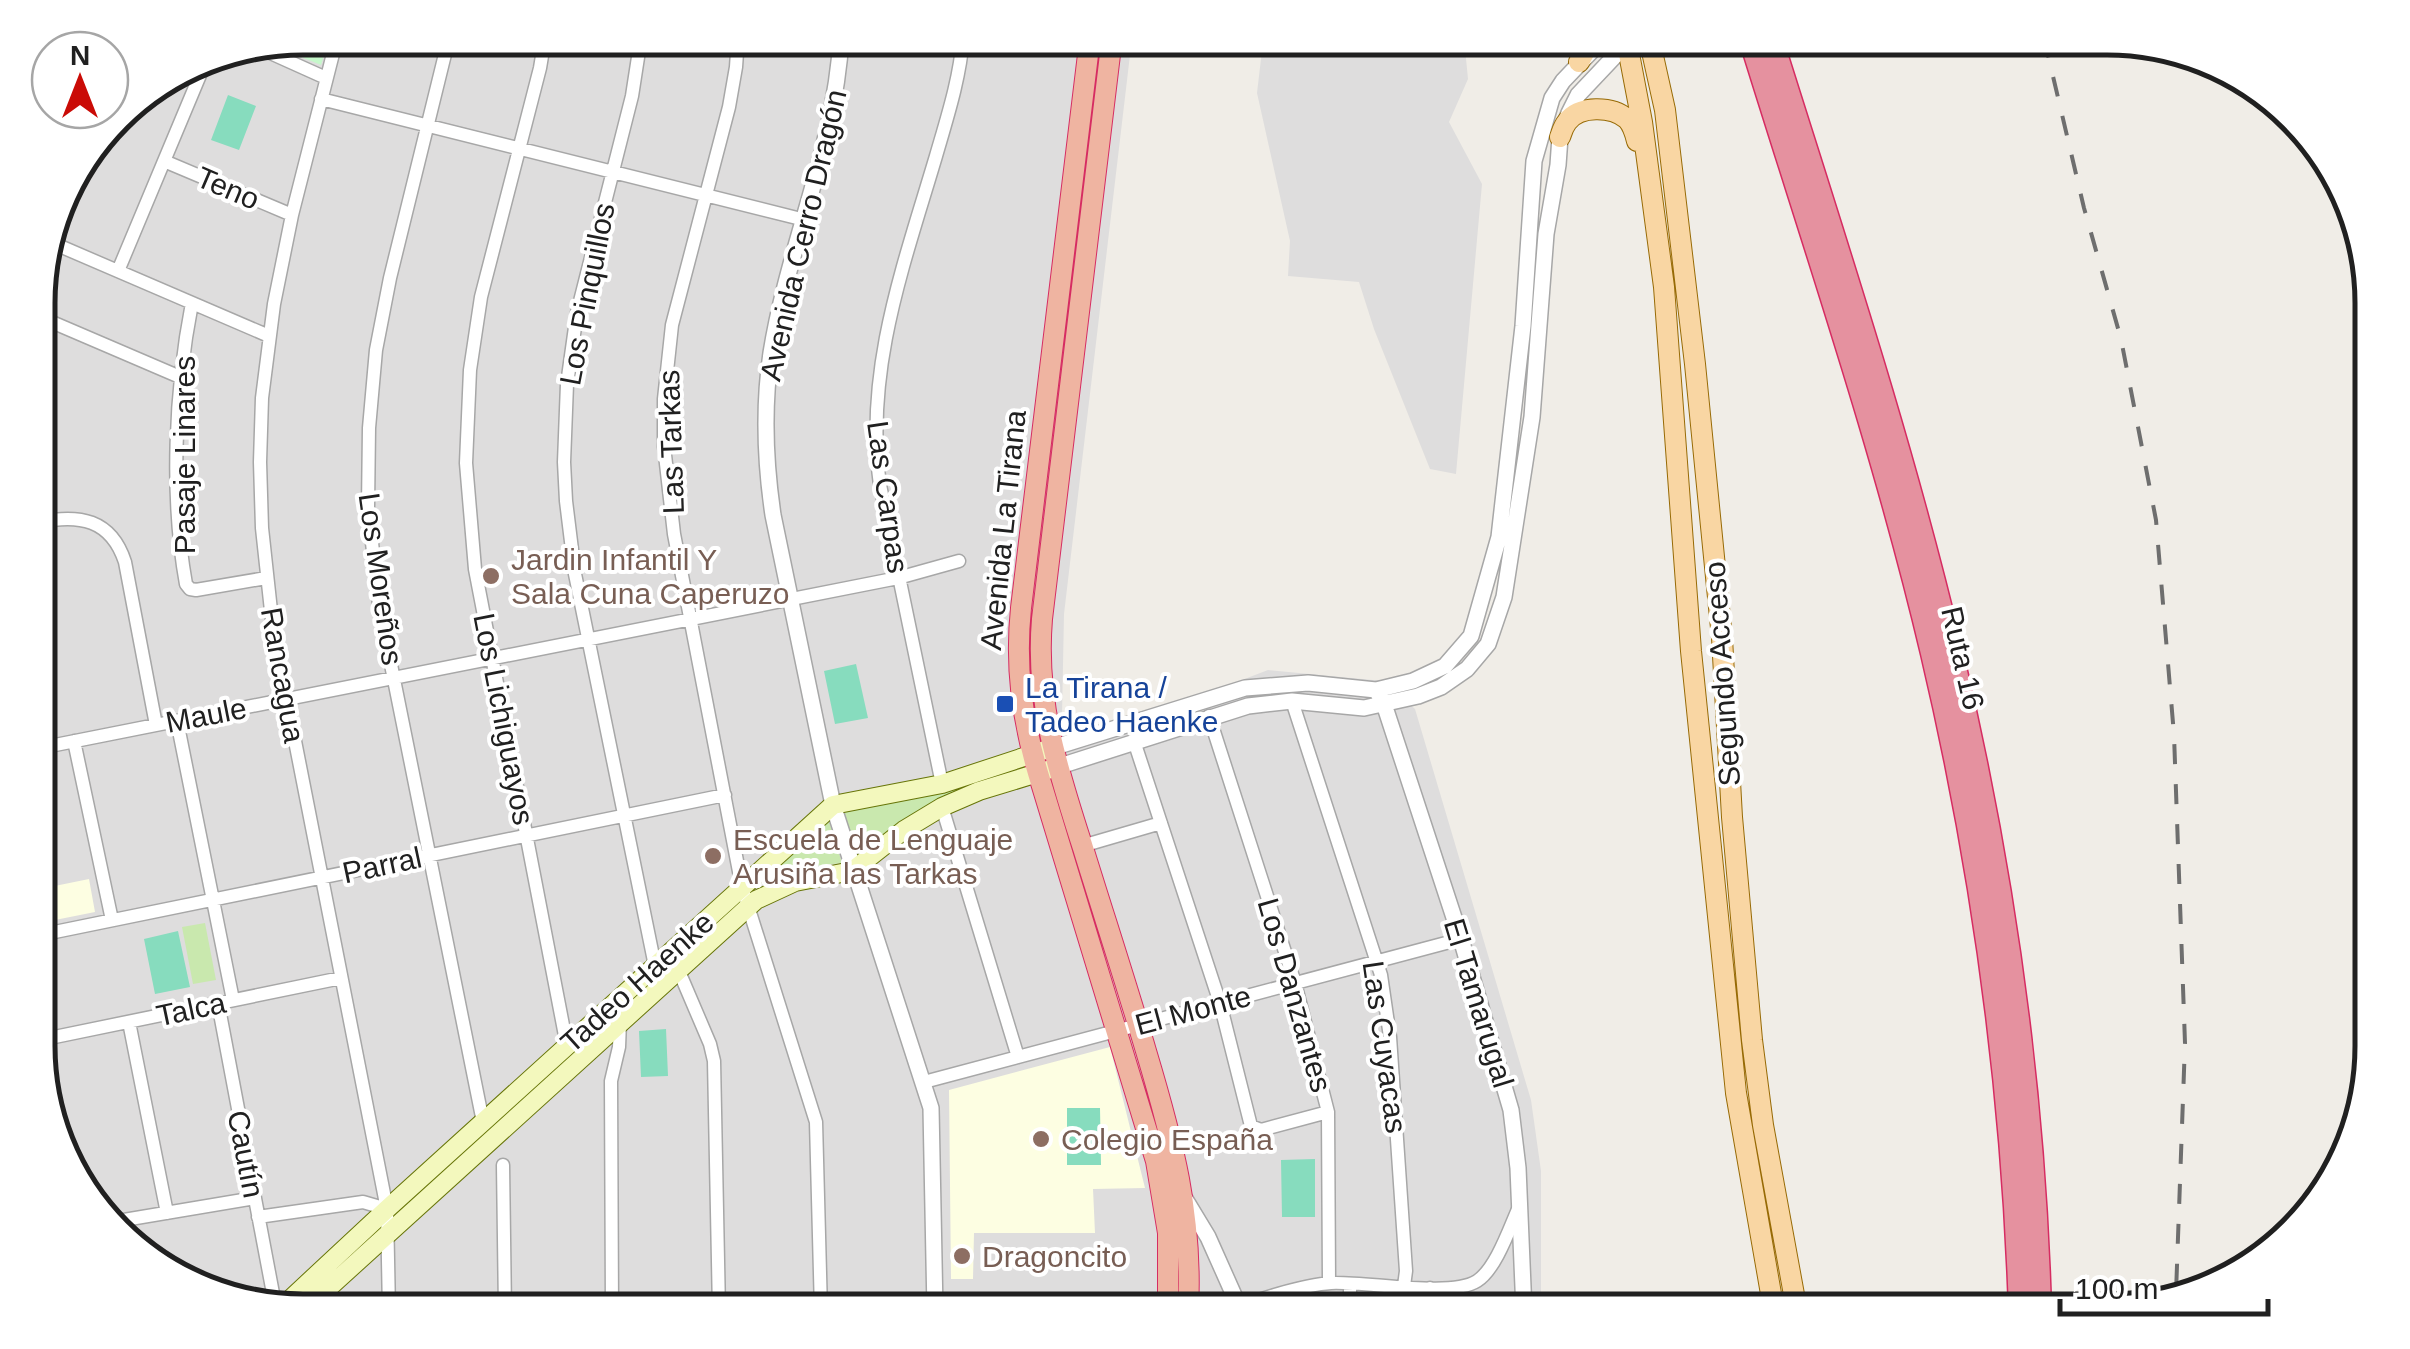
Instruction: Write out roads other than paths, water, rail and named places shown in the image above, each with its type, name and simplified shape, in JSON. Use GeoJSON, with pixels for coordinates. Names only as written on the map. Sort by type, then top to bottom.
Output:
{"type":"FeatureCollection","features":[{"type":"Feature","properties":{"kind":"highway","name":"Ruta 16"},"geometry":{"type":"LineString","coordinates":[[1755,55],[1884,470],[1943,700],[1973,860],[2004,1078],[2019,1293]]}},
{"type":"Feature","properties":{"kind":"highway","name":"Ruta 16"},"geometry":{"type":"LineString","coordinates":[[1776,55],[1898,449],[1934,578],[1965,713],[1996,875],[2019,1030],[2031,1136],[2039,1293]]}},
{"type":"Feature","properties":{"kind":"highway","name":"Avenida La Tirana"},"geometry":{"type":"LineString","coordinates":[[1088,56],[1019,634],[1020,696],[1082,846],[1128,1028],[1161,1183],[1168,1233],[1168,1294]]}},
{"type":"Feature","properties":{"kind":"highway","name":"Avenida La Tirana"},"geometry":{"type":"LineString","coordinates":[[1110,56],[1040,642],[1045,761],[1128,1028],[1170,1132],[1184,1198],[1188,1294]]}},
{"type":"Feature","properties":{"kind":"main road"},"geometry":{"type":"LineString","coordinates":[[1579,62],[1583,55]]}},
{"type":"Feature","properties":{"kind":"main road","name":"Segundo Acceso"},"geometry":{"type":"LineString","coordinates":[[1632,55],[1667,314],[1691,651],[1735,1078],[1771,1293]]}},
{"type":"Feature","properties":{"kind":"main road","name":"Segundo Acceso"},"geometry":{"type":"LineString","coordinates":[[1652,55],[1669,138],[1700,413],[1758,1087],[1793,1293]]}},
{"type":"Feature","properties":{"kind":"main road"},"geometry":{"type":"LineString","coordinates":[[1560,138],[1568,120],[1584,112],[1602,109],[1625,117],[1632,123],[1653,206]]}},
{"type":"Feature","properties":{"kind":"main road","name":"Tadeo Haenke"},"geometry":{"type":"LineString","coordinates":[[295,1294],[833,805],[1045,761]]}},
{"type":"Feature","properties":{"kind":"main road","name":"Tadeo Haenke"},"geometry":{"type":"LineString","coordinates":[[322,1294],[678,969],[768,892],[795,882],[852,871],[904,830],[942,807],[1045,761]]}},
{"type":"Feature","properties":{"kind":"street"},"geometry":{"type":"LineString","coordinates":[[1380,697],[1445,666],[1471,636],[1499,537],[1523,326],[1534,161],[1552,98],[1586,55]]}},
{"type":"Feature","properties":{"kind":"street"},"geometry":{"type":"LineString","coordinates":[[1380,697],[1418,696],[1440,687],[1467,669],[1488,644],[1504,597],[1532,417],[1546,234],[1560,138],[1578,95],[1614,55]]}},
{"type":"Feature","properties":{"kind":"street","name":"Rancagua"},"geometry":{"type":"LineString","coordinates":[[332,56],[292,214],[269,336],[260,462],[266,578],[286,699],[387,1209],[390,1294]]}},
{"type":"Feature","properties":{"kind":"street","name":"Los Moreños"},"geometry":{"type":"LineString","coordinates":[[445,56],[382,314],[371,389],[367,467],[370,540],[379,605],[483,1122]]}},
{"type":"Feature","properties":{"kind":"street","name":"Los Lichiguayos"},"geometry":{"type":"LineString","coordinates":[[542,56],[482,297],[467,407],[466,463],[475,569],[567,1046]]}},
{"type":"Feature","properties":{"kind":"street","name":"Los Pinquillos"},"geometry":{"type":"LineString","coordinates":[[639,56],[577,313],[564,422],[570,538],[655,966]]}},
{"type":"Feature","properties":{"kind":"street","name":"Las Tarkas"},"geometry":{"type":"LineString","coordinates":[[736,56],[730,107],[672,325],[664,399],[664,446],[670,505],[742,887],[816,1122],[821,1294]]}},
{"type":"Feature","properties":{"kind":"street","name":"Avenida Cerro Dragón"},"geometry":{"type":"LineString","coordinates":[[840,56],[833,112],[776,331],[767,396],[766,444],[770,491],[790,599],[833,805],[924,1082],[933,1124],[935,1294]]}},
{"type":"Feature","properties":{"kind":"street","name":"Las Carpas"},"geometry":{"type":"LineString","coordinates":[[942,784],[876,453],[876,395],[890,313],[951,100],[960,56]]}},
{"type":"Feature","properties":{"kind":"street"},"geometry":{"type":"LineString","coordinates":[[280,57],[326,78]]}},
{"type":"Feature","properties":{"kind":"street"},"geometry":{"type":"LineString","coordinates":[[118,271],[198,79]]}},
{"type":"Feature","properties":{"kind":"street"},"geometry":{"type":"LineString","coordinates":[[321,99],[805,220]]}},
{"type":"Feature","properties":{"kind":"street","name":"Teno"},"geometry":{"type":"LineString","coordinates":[[164,160],[292,214]]}},
{"type":"Feature","properties":{"kind":"street"},"geometry":{"type":"LineString","coordinates":[[61,247],[269,336]]}},
{"type":"Feature","properties":{"kind":"street","name":"Pasaje Linares"},"geometry":{"type":"LineString","coordinates":[[192,303],[180,377],[178,480],[186,584],[196,590],[266,578]]}},
{"type":"Feature","properties":{"kind":"street"},"geometry":{"type":"LineString","coordinates":[[55,323],[180,377]]}},
{"type":"Feature","properties":{"kind":"street"},"geometry":{"type":"LineString","coordinates":[[55,520],[78,518],[97,525],[118,544],[125,562],[156,725]]}},
{"type":"Feature","properties":{"kind":"street","name":"Maule"},"geometry":{"type":"LineString","coordinates":[[55,745],[898,578],[959,561]]}},
{"type":"Feature","properties":{"kind":"street","name":"Tadeo Haenke"},"geometry":{"type":"LineString","coordinates":[[1045,761],[1245,688],[1308,684],[1380,697]]}},
{"type":"Feature","properties":{"kind":"street","name":"Tadeo Haenke"},"geometry":{"type":"LineString","coordinates":[[1045,761],[1134,741],[1248,706],[1292,701],[1364,708],[1380,697]]}},
{"type":"Feature","properties":{"kind":"street","name":"El Tamarugal"},"geometry":{"type":"LineString","coordinates":[[1380,697],[1461,939],[1511,1110],[1518,1168],[1523,1293]]}},
{"type":"Feature","properties":{"kind":"street","name":"Las Cuyacas"},"geometry":{"type":"LineString","coordinates":[[1292,701],[1377,961],[1390,1038],[1404,1286]]}},
{"type":"Feature","properties":{"kind":"street","name":"Los Danzantes"},"geometry":{"type":"LineString","coordinates":[[1209,716],[1295,983],[1328,1112],[1329,1283]]}},
{"type":"Feature","properties":{"kind":"street"},"geometry":{"type":"LineString","coordinates":[[177,721],[233,1000]]}},
{"type":"Feature","properties":{"kind":"street"},"geometry":{"type":"LineString","coordinates":[[74,741],[112,920]]}},
{"type":"Feature","properties":{"kind":"street"},"geometry":{"type":"LineString","coordinates":[[1134,741],[1220,1003],[1250,1126],[1261,1130],[1328,1112]]}},
{"type":"Feature","properties":{"kind":"street","name":"Parral"},"geometry":{"type":"LineString","coordinates":[[55,931],[724,794]]}},
{"type":"Feature","properties":{"kind":"street"},"geometry":{"type":"LineString","coordinates":[[942,807],[1018,1057]]}},
{"type":"Feature","properties":{"kind":"street"},"geometry":{"type":"LineString","coordinates":[[1082,846],[1161,822]]}},
{"type":"Feature","properties":{"kind":"street","name":"El Monte"},"geometry":{"type":"LineString","coordinates":[[924,1082],[1461,939]]}},
{"type":"Feature","properties":{"kind":"street"},"geometry":{"type":"LineString","coordinates":[[678,969],[714,1062],[719,1294]]}},
{"type":"Feature","properties":{"kind":"street","name":"Talca"},"geometry":{"type":"LineString","coordinates":[[55,1037],[342,978]]}},
{"type":"Feature","properties":{"kind":"street","name":"Cautín"},"geometry":{"type":"LineString","coordinates":[[218,1003],[273,1292]]}},
{"type":"Feature","properties":{"kind":"street"},"geometry":{"type":"LineString","coordinates":[[129,1022],[167,1213]]}},
{"type":"Feature","properties":{"kind":"street"},"geometry":{"type":"LineString","coordinates":[[612,1294],[610,1090],[620,1022]]}},
{"type":"Feature","properties":{"kind":"street"},"geometry":{"type":"LineString","coordinates":[[503,1165],[505,1294]]}},
{"type":"Feature","properties":{"kind":"street"},"geometry":{"type":"LineString","coordinates":[[126,1220],[254,1198]]}},
{"type":"Feature","properties":{"kind":"street"},"geometry":{"type":"LineString","coordinates":[[1184,1198],[1208,1237],[1230,1293]]}},
{"type":"Feature","properties":{"kind":"street"},"geometry":{"type":"LineString","coordinates":[[258,1217],[364,1202],[387,1209]]}},
{"type":"Feature","properties":{"kind":"street"},"geometry":{"type":"LineString","coordinates":[[1282,1293],[1329,1283],[1430,1288],[1468,1285],[1481,1279],[1500,1250],[1518,1207]]}},
{"type":"Feature","properties":{"kind":"street"},"geometry":{"type":"LineString","coordinates":[[1350,1284],[1350,1293]]}},
{"type":"Feature","properties":{"kind":"street"},"geometry":{"type":"LineString","coordinates":[[1430,1288],[1430,1293]]}},
{"type":"Feature","properties":{"kind":"railway"},"geometry":{"type":"LineString","coordinates":[[2048,55],[2084,208],[2121,339],[2156,520],[2174,735],[2185,1043],[2176,1284]]}},
{"type":"Feature","properties":{"kind":"place","name":"Jardin Infantil Y Sala Cuna Caperuzo"},"geometry":{"type":"Point","coordinates":[491,576]}},
{"type":"Feature","properties":{"kind":"place","name":"La Tirana / Tadeo Haenke"},"geometry":{"type":"Point","coordinates":[1005,704]}},
{"type":"Feature","properties":{"kind":"place","name":"Escuela de Lenguaje Arusiña las Tarkas"},"geometry":{"type":"Point","coordinates":[713,856]}},
{"type":"Feature","properties":{"kind":"place","name":"Colegio España"},"geometry":{"type":"Point","coordinates":[1041,1139]}},
{"type":"Feature","properties":{"kind":"place","name":"Dragoncito"},"geometry":{"type":"Point","coordinates":[962,1256]}}]}
